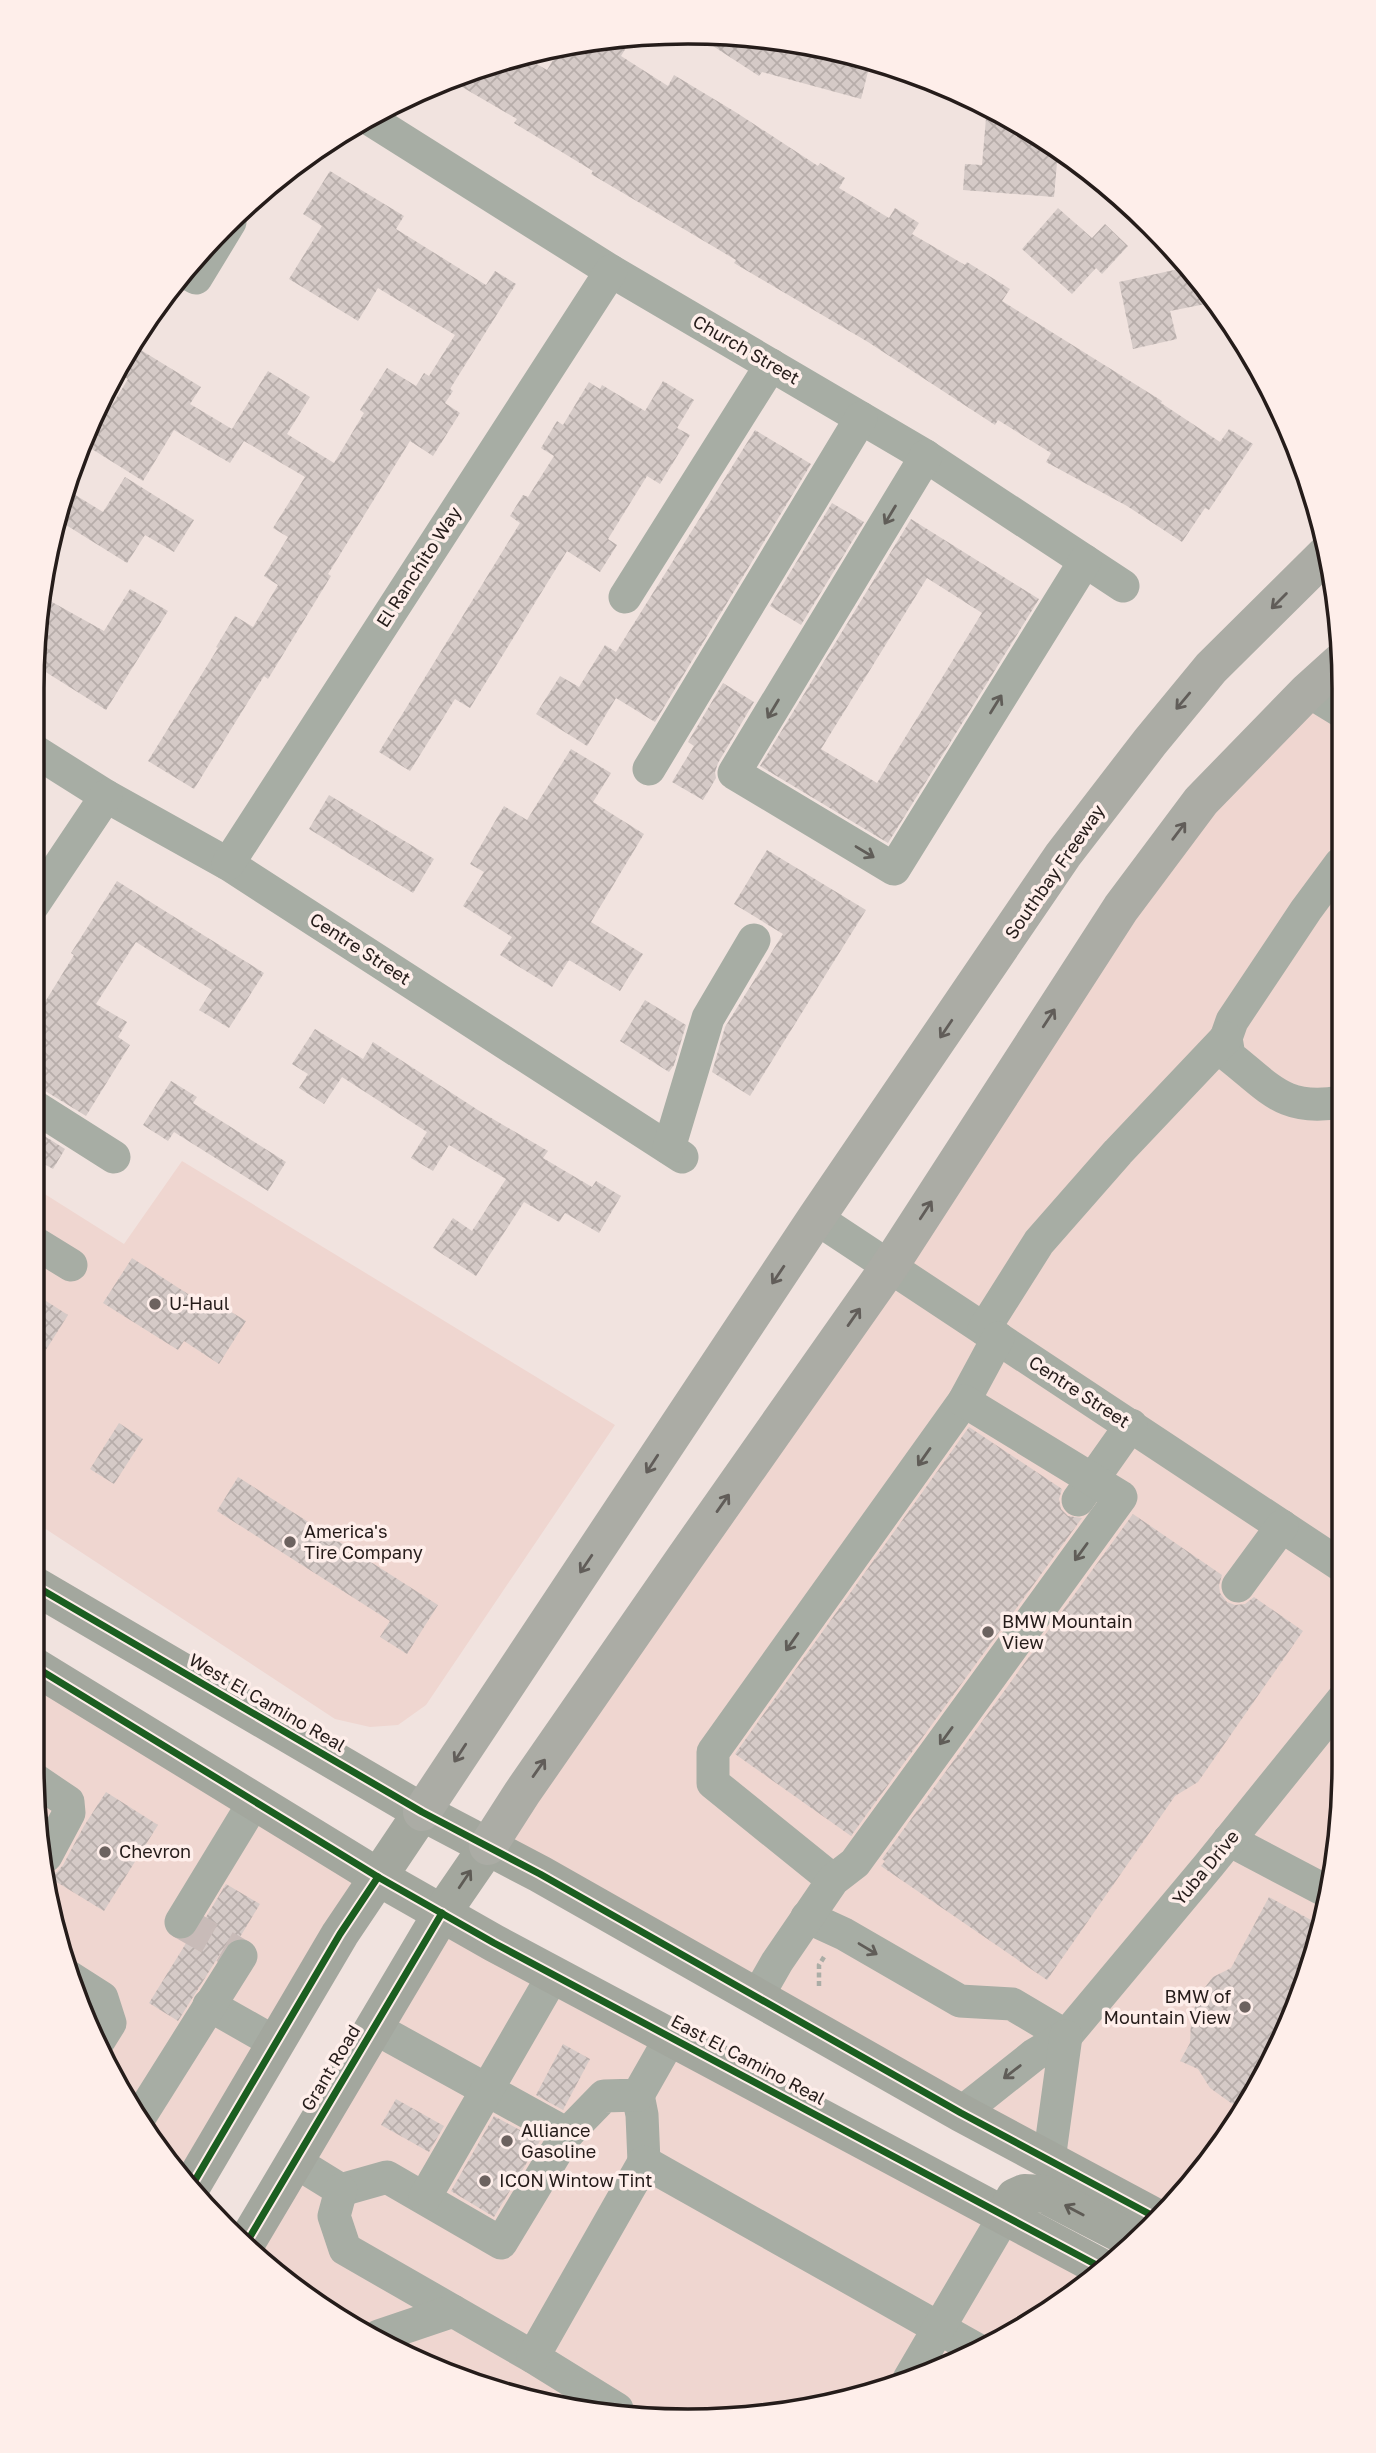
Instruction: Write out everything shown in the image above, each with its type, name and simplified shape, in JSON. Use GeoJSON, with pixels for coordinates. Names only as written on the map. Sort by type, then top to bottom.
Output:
{"type":"FeatureCollection","features":[{"type":"Feature","properties":{"kind":"highway","name":"Southbay Freeway"},"geometry":{"type":"LineString","coordinates":[[422,1812],[816,1218],[1063,855],[1150,741],[1211,668],[1320,560]]}},
{"type":"Feature","properties":{"kind":"highway"},"geometry":{"type":"LineString","coordinates":[[488,1846],[684,1559],[889,1267],[1121,908],[1201,801],[1324,700],[1332,681]]}},
{"type":"Feature","properties":{"kind":"main road","name":"West El Camino Real"},"geometry":{"type":"LineString","coordinates":[[44,1591],[422,1812],[488,1846]]}},
{"type":"Feature","properties":{"kind":"main road"},"geometry":{"type":"LineString","coordinates":[[44,1672],[378,1877]]}},
{"type":"Feature","properties":{"kind":"main road"},"geometry":{"type":"LineString","coordinates":[[195,2180],[340,1934],[422,1812]]}},
{"type":"Feature","properties":{"kind":"main road"},"geometry":{"type":"LineString","coordinates":[[488,1846],[961,2113],[1150,2214]]}},
{"type":"Feature","properties":{"kind":"main road","name":"Grant Road"},"geometry":{"type":"LineString","coordinates":[[250,2237],[442,1913],[488,1846]]}},
{"type":"Feature","properties":{"kind":"main road","name":"East El Camino Real"},"geometry":{"type":"LineString","coordinates":[[378,1877],[1095,2264]]}},
{"type":"Feature","properties":{"kind":"main road"},"geometry":{"type":"LineString","coordinates":[[1004,2216],[1015,2197],[1024,2193],[1044,2194],[1127,2237]]}},
{"type":"Feature","properties":{"kind":"street","name":"Church Street"},"geometry":{"type":"LineString","coordinates":[[377,124],[611,271],[926,456],[1123,586]]}},
{"type":"Feature","properties":{"kind":"street","name":"El Ranchito Way"},"geometry":{"type":"LineString","coordinates":[[228,864],[611,271]]}},
{"type":"Feature","properties":{"kind":"street"},"geometry":{"type":"LineString","coordinates":[[625,597],[771,365]]}},
{"type":"Feature","properties":{"kind":"street"},"geometry":{"type":"LineString","coordinates":[[649,769],[861,418]]}},
{"type":"Feature","properties":{"kind":"street"},"geometry":{"type":"LineString","coordinates":[[926,456],[734,773],[894,869],[1085,561]]}},
{"type":"Feature","properties":{"kind":"street","name":"Centre Street"},"geometry":{"type":"LineString","coordinates":[[44,757],[106,796],[228,864],[675,1153],[708,1018],[754,940]]}},
{"type":"Feature","properties":{"kind":"street"},"geometry":{"type":"LineString","coordinates":[[44,889],[106,796]]}},
{"type":"Feature","properties":{"kind":"street"},"geometry":{"type":"LineString","coordinates":[[844,1871],[713,1783],[713,1752],[964,1401],[991,1334],[1039,1242],[1118,1152],[1226,1038],[1232,1021],[1332,875]]}},
{"type":"Feature","properties":{"kind":"street"},"geometry":{"type":"LineString","coordinates":[[1226,1038],[1229,1056],[1282,1097],[1294,1103],[1311,1106],[1332,1103]]}},
{"type":"Feature","properties":{"kind":"street"},"geometry":{"type":"LineString","coordinates":[[44,1113],[114,1157]]}},
{"type":"Feature","properties":{"kind":"street","name":"Centre Street"},"geometry":{"type":"LineString","coordinates":[[816,1218],[1332,1559]]}},
{"type":"Feature","properties":{"kind":"street"},"geometry":{"type":"LineString","coordinates":[[44,1248],[71,1265]]}},
{"type":"Feature","properties":{"kind":"street"},"geometry":{"type":"LineString","coordinates":[[757,1997],[807,1917],[1121,1497],[1085,1490],[964,1401]]}},
{"type":"Feature","properties":{"kind":"street"},"geometry":{"type":"LineString","coordinates":[[1085,1490],[1131,1426]]}},
{"type":"Feature","properties":{"kind":"street"},"geometry":{"type":"LineString","coordinates":[[1238,1586],[1282,1526]]}},
{"type":"Feature","properties":{"kind":"street","name":"Yuba Drive"},"geometry":{"type":"LineString","coordinates":[[961,2113],[1034,2055],[1066,2036],[1332,1713]]}},
{"type":"Feature","properties":{"kind":"street"},"geometry":{"type":"LineString","coordinates":[[45,1786],[68,1802],[69,1813],[49,1851]]}},
{"type":"Feature","properties":{"kind":"street"},"geometry":{"type":"LineString","coordinates":[[181,1922],[254,1802]]}},
{"type":"Feature","properties":{"kind":"street"},"geometry":{"type":"LineString","coordinates":[[1229,1840],[1320,1888]]}},
{"type":"Feature","properties":{"kind":"street"},"geometry":{"type":"LineString","coordinates":[[807,1917],[844,1934],[960,2001],[1012,2004],[1066,2036],[1049,2160]]}},
{"type":"Feature","properties":{"kind":"street"},"geometry":{"type":"LineString","coordinates":[[144,2110],[241,1956]]}},
{"type":"Feature","properties":{"kind":"street"},"geometry":{"type":"LineString","coordinates":[[425,2197],[554,1974]]}},
{"type":"Feature","properties":{"kind":"street"},"geometry":{"type":"LineString","coordinates":[[83,1986],[103,1998],[110,2023],[103,2034]]}},
{"type":"Feature","properties":{"kind":"street"},"geometry":{"type":"LineString","coordinates":[[209,2005],[276,2043]]}},
{"type":"Feature","properties":{"kind":"street"},"geometry":{"type":"LineString","coordinates":[[373,2027],[567,2134]]}},
{"type":"Feature","properties":{"kind":"street"},"geometry":{"type":"LineString","coordinates":[[533,2357],[644,2162],[642,2115],[638,2095],[671,2037]]}},
{"type":"Feature","properties":{"kind":"street"},"geometry":{"type":"LineString","coordinates":[[294,2161],[341,2189],[387,2176],[501,2243],[567,2134],[604,2096],[638,2095]]}},
{"type":"Feature","properties":{"kind":"street"},"geometry":{"type":"LineString","coordinates":[[644,2162],[969,2345]]}},
{"type":"Feature","properties":{"kind":"street"},"geometry":{"type":"LineString","coordinates":[[341,2189],[334,2216],[345,2249],[610,2405]]}},
{"type":"Feature","properties":{"kind":"street"},"geometry":{"type":"LineString","coordinates":[[916,2367],[1004,2216]]}},
{"type":"Feature","properties":{"kind":"street"},"geometry":{"type":"LineString","coordinates":[[386,2334],[453,2311]]}},
{"type":"Feature","properties":{"kind":"path"},"geometry":{"type":"LineString","coordinates":[[819,1986],[819,1965],[826,1955]]}},
{"type":"Feature","properties":{"kind":"shaded area"},"geometry":{"type":"Polygon","coordinates":[[[1332,671],[1332,1765],[1327,1849],[1320,1891],[1298,1972],[1266,2050],[1224,2123],[1151,2214],[488,1846],[1121,908],[1332,671]]]}},
{"type":"Feature","properties":{"kind":"shaded area"},"geometry":{"type":"Polygon","coordinates":[[[182,1161],[615,1425],[426,1705],[398,1725],[370,1727],[335,1719],[44,1528],[44,1194],[124,1244],[182,1161]]]}},
{"type":"Feature","properties":{"kind":"shaded area"},"geometry":{"type":"Polygon","coordinates":[[[44,1672],[378,1877],[195,2180],[152,2123],[110,2050],[78,1972],[66,1932],[56,1891],[45,1807],[44,1672]]]}},
{"type":"Feature","properties":{"kind":"shaded area"},"geometry":{"type":"Polygon","coordinates":[[[442,1913],[1095,2264],[1046,2301],[1010,2323],[973,2343],[895,2375],[814,2397],[772,2404],[730,2408],[646,2408],[562,2397],[481,2375],[441,2360],[403,2343],[330,2301],[250,2237],[442,1913]]]}},
{"type":"Feature","properties":{"kind":"building"},"geometry":{"type":"Polygon","coordinates":[[[711,45],[772,49],[814,56],[868,70],[861,99],[762,72],[759,76],[711,45]]]}},
{"type":"Feature","properties":{"kind":"building"},"geometry":{"type":"Polygon","coordinates":[[[627,47],[621,56],[668,86],[674,75],[818,166],[820,163],[845,178],[839,188],[889,218],[895,208],[919,223],[912,234],[965,265],[967,262],[1010,289],[1002,301],[1162,401],[1161,403],[1220,442],[1229,429],[1253,444],[1209,510],[1205,508],[1182,542],[1127,506],[1046,462],[1051,453],[998,420],[995,425],[868,342],[734,263],[736,260],[591,174],[593,171],[514,123],[517,119],[460,86],[534,63],[547,70],[554,58],[627,47]]]}},
{"type":"Feature","properties":{"kind":"building"},"geometry":{"type":"Polygon","coordinates":[[[988,118],[1057,160],[1054,197],[963,190],[965,164],[982,165],[988,118]]]}},
{"type":"Feature","properties":{"kind":"building"},"geometry":{"type":"Polygon","coordinates":[[[330,171],[404,216],[396,229],[486,285],[495,271],[516,284],[450,389],[453,391],[445,403],[460,413],[433,456],[410,441],[328,574],[331,576],[268,679],[264,676],[194,789],[148,761],[235,616],[253,627],[278,585],[264,576],[288,537],[273,528],[305,477],[244,441],[230,463],[174,430],[143,481],[90,448],[101,423],[128,379],[124,377],[130,366],[140,350],[201,387],[190,404],[232,429],[268,371],[310,397],[287,434],[334,463],[364,413],[360,410],[387,368],[416,386],[424,373],[429,376],[455,335],[378,288],[358,321],[289,279],[322,226],[303,214],[330,171]]]}},
{"type":"Feature","properties":{"kind":"building"},"geometry":{"type":"Polygon","coordinates":[[[1058,208],[1092,238],[1105,224],[1128,246],[1102,274],[1096,268],[1072,294],[1022,249],[1058,208]]]}},
{"type":"Feature","properties":{"kind":"building"},"geometry":{"type":"Polygon","coordinates":[[[1177,269],[1205,304],[1170,311],[1177,339],[1133,349],[1119,282],[1177,269]]]}},
{"type":"Feature","properties":{"kind":"building"},"geometry":{"type":"Polygon","coordinates":[[[663,381],[694,400],[677,428],[690,435],[660,484],[647,476],[608,539],[617,545],[600,572],[567,551],[470,708],[455,699],[410,771],[379,752],[520,523],[510,516],[523,495],[528,497],[554,456],[541,448],[557,421],[563,425],[589,382],[600,389],[602,385],[645,411],[663,381]]]}},
{"type":"Feature","properties":{"kind":"building"},"geometry":{"type":"Polygon","coordinates":[[[755,430],[811,464],[655,722],[616,698],[587,746],[536,714],[560,676],[579,687],[605,645],[616,652],[755,430]]]}},
{"type":"Feature","properties":{"kind":"building"},"geometry":{"type":"Polygon","coordinates":[[[125,477],[194,520],[174,552],[145,535],[127,563],[65,524],[74,494],[103,512],[125,477]]]}},
{"type":"Feature","properties":{"kind":"building"},"geometry":{"type":"Polygon","coordinates":[[[832,503],[864,522],[801,625],[770,606],[832,503]]]}},
{"type":"Feature","properties":{"kind":"building"},"geometry":{"type":"Polygon","coordinates":[[[911,519],[1039,599],[888,843],[760,766],[911,519]],[[927,578],[821,749],[877,783],[982,613],[927,578]]]}},
{"type":"Feature","properties":{"kind":"building"},"geometry":{"type":"Polygon","coordinates":[[[130,589],[168,611],[106,710],[44,671],[50,601],[104,631],[130,589]]]}},
{"type":"Feature","properties":{"kind":"building"},"geometry":{"type":"Polygon","coordinates":[[[723,683],[754,702],[718,763],[716,778],[703,800],[672,782],[694,746],[688,742],[723,683]]]}},
{"type":"Feature","properties":{"kind":"building"},"geometry":{"type":"Polygon","coordinates":[[[571,749],[611,773],[593,802],[644,834],[591,922],[643,954],[620,991],[569,960],[552,987],[500,955],[512,937],[463,906],[484,872],[470,864],[504,806],[527,820],[571,749]]]}},
{"type":"Feature","properties":{"kind":"building"},"geometry":{"type":"Polygon","coordinates":[[[329,795],[434,859],[413,893],[309,829],[329,795]]]}},
{"type":"Feature","properties":{"kind":"building"},"geometry":{"type":"Polygon","coordinates":[[[767,850],[866,910],[750,1096],[712,1072],[725,1027],[783,934],[734,904],[767,850]]]}},
{"type":"Feature","properties":{"kind":"building"},"geometry":{"type":"Polygon","coordinates":[[[117,881],[264,973],[229,1028],[199,1010],[212,990],[136,942],[96,1004],[127,1022],[118,1037],[130,1045],[86,1116],[44,1090],[44,1004],[74,955],[71,953],[117,881]]]}},
{"type":"Feature","properties":{"kind":"building"},"geometry":{"type":"Polygon","coordinates":[[[645,1000],[686,1025],[674,1065],[669,1072],[620,1041],[645,1000]]]}},
{"type":"Feature","properties":{"kind":"building"},"geometry":{"type":"Polygon","coordinates":[[[315,1029],[363,1059],[373,1042],[481,1112],[548,1151],[543,1158],[592,1187],[596,1181],[621,1196],[599,1233],[565,1213],[559,1222],[524,1202],[476,1276],[433,1248],[453,1218],[472,1231],[506,1179],[449,1145],[433,1171],[411,1158],[427,1132],[342,1077],[324,1104],[299,1088],[308,1074],[292,1064],[315,1029]]]}},
{"type":"Feature","properties":{"kind":"building"},"geometry":{"type":"Polygon","coordinates":[[[171,1081],[197,1097],[193,1103],[286,1162],[268,1191],[174,1132],[168,1141],[143,1125],[171,1081]]]}},
{"type":"Feature","properties":{"kind":"building"},"geometry":{"type":"Polygon","coordinates":[[[44,1136],[65,1149],[53,1169],[44,1164],[44,1136]]]}},
{"type":"Feature","properties":{"kind":"building","name":"U-Haul"},"geometry":{"type":"Polygon","coordinates":[[[132,1258],[216,1312],[220,1305],[246,1321],[219,1364],[184,1341],[178,1350],[103,1303],[132,1258]]]}},
{"type":"Feature","properties":{"kind":"building"},"geometry":{"type":"Polygon","coordinates":[[[44,1300],[68,1315],[44,1353],[44,1300]]]}},
{"type":"Feature","properties":{"kind":"building"},"geometry":{"type":"Polygon","coordinates":[[[119,1423],[143,1439],[114,1484],[90,1469],[119,1423]]]}},
{"type":"Feature","properties":{"kind":"building"},"geometry":{"type":"Polygon","coordinates":[[[969,1427],[1062,1489],[1059,1499],[1061,1509],[1068,1516],[1082,1518],[851,1836],[735,1754],[969,1427]]]}},
{"type":"Feature","properties":{"kind":"building"},"geometry":{"type":"Polygon","coordinates":[[[238,1477],[438,1605],[407,1654],[380,1637],[390,1621],[217,1511],[238,1477]]]}},
{"type":"Feature","properties":{"kind":"building"},"geometry":{"type":"Polygon","coordinates":[[[1133,1514],[1222,1575],[1220,1593],[1227,1602],[1245,1604],[1254,1597],[1303,1631],[1198,1782],[1175,1796],[1047,1980],[881,1866],[885,1861],[882,1859],[1133,1514]]]}},
{"type":"Feature","properties":{"kind":"building","name":"Chevron"},"geometry":{"type":"Polygon","coordinates":[[[106,1792],[158,1825],[104,1911],[54,1881],[53,1873],[63,1865],[106,1792]]]}},
{"type":"Feature","properties":{"kind":"building","name":"Chevron"},"geometry":{"type":"Polygon","coordinates":[[[226,1884],[260,1904],[240,1937],[231,1939],[225,1946],[178,2021],[149,2003],[226,1884]]]}},
{"type":"Feature","properties":{"kind":"building","name":"BMW of Mountain View"},"geometry":{"type":"Polygon","coordinates":[[[1269,1897],[1313,1921],[1283,2012],[1266,2050],[1235,2105],[1210,2088],[1198,2069],[1180,2061],[1190,2043],[1191,2018],[1199,1995],[1213,1977],[1231,1968],[1269,1897]]]}},
{"type":"Feature","properties":{"kind":"building"},"geometry":{"type":"Polygon","coordinates":[[[563,2044],[590,2059],[563,2110],[536,2095],[563,2044]]]}},
{"type":"Feature","properties":{"kind":"building"},"geometry":{"type":"Polygon","coordinates":[[[396,2099],[444,2126],[429,2152],[381,2125],[396,2099]]]}},
{"type":"Feature","properties":{"kind":"building"},"geometry":{"type":"Polygon","coordinates":[[[494,2116],[540,2141],[494,2217],[451,2191],[494,2116]]]}},
{"type":"Feature","properties":{"kind":"tunnel"},"geometry":{"type":"LineString","coordinates":[[181,1922],[241,1956]]}},
{"type":"Feature","properties":{"kind":"cycle path"},"geometry":{"type":"LineString","coordinates":[[44,1591],[422,1812],[540,1874],[961,2113],[1150,2214]]}},
{"type":"Feature","properties":{"kind":"cycle path"},"geometry":{"type":"LineString","coordinates":[[44,1672],[378,1877],[494,1943],[1095,2264]]}},
{"type":"Feature","properties":{"kind":"cycle path"},"geometry":{"type":"LineString","coordinates":[[195,2180],[340,1934],[378,1877]]}},
{"type":"Feature","properties":{"kind":"cycle path"},"geometry":{"type":"LineString","coordinates":[[250,2237],[442,1913]]}},
{"type":"Feature","properties":{"kind":"place","name":"U-Haul"},"geometry":{"type":"Point","coordinates":[155,1304]}},
{"type":"Feature","properties":{"kind":"place","name":"America's Tire Company"},"geometry":{"type":"Point","coordinates":[290,1542]}},
{"type":"Feature","properties":{"kind":"place","name":"BMW Mountain View"},"geometry":{"type":"Point","coordinates":[988,1632]}},
{"type":"Feature","properties":{"kind":"place","name":"Chevron"},"geometry":{"type":"Point","coordinates":[105,1852]}},
{"type":"Feature","properties":{"kind":"place","name":"BMW of Mountain View"},"geometry":{"type":"Point","coordinates":[1245,2007]}},
{"type":"Feature","properties":{"kind":"place","name":"Alliance Gasoline"},"geometry":{"type":"Point","coordinates":[507,2141]}},
{"type":"Feature","properties":{"kind":"place","name":"ICON Wintow Tint"},"geometry":{"type":"Point","coordinates":[485,2181]}}]}
